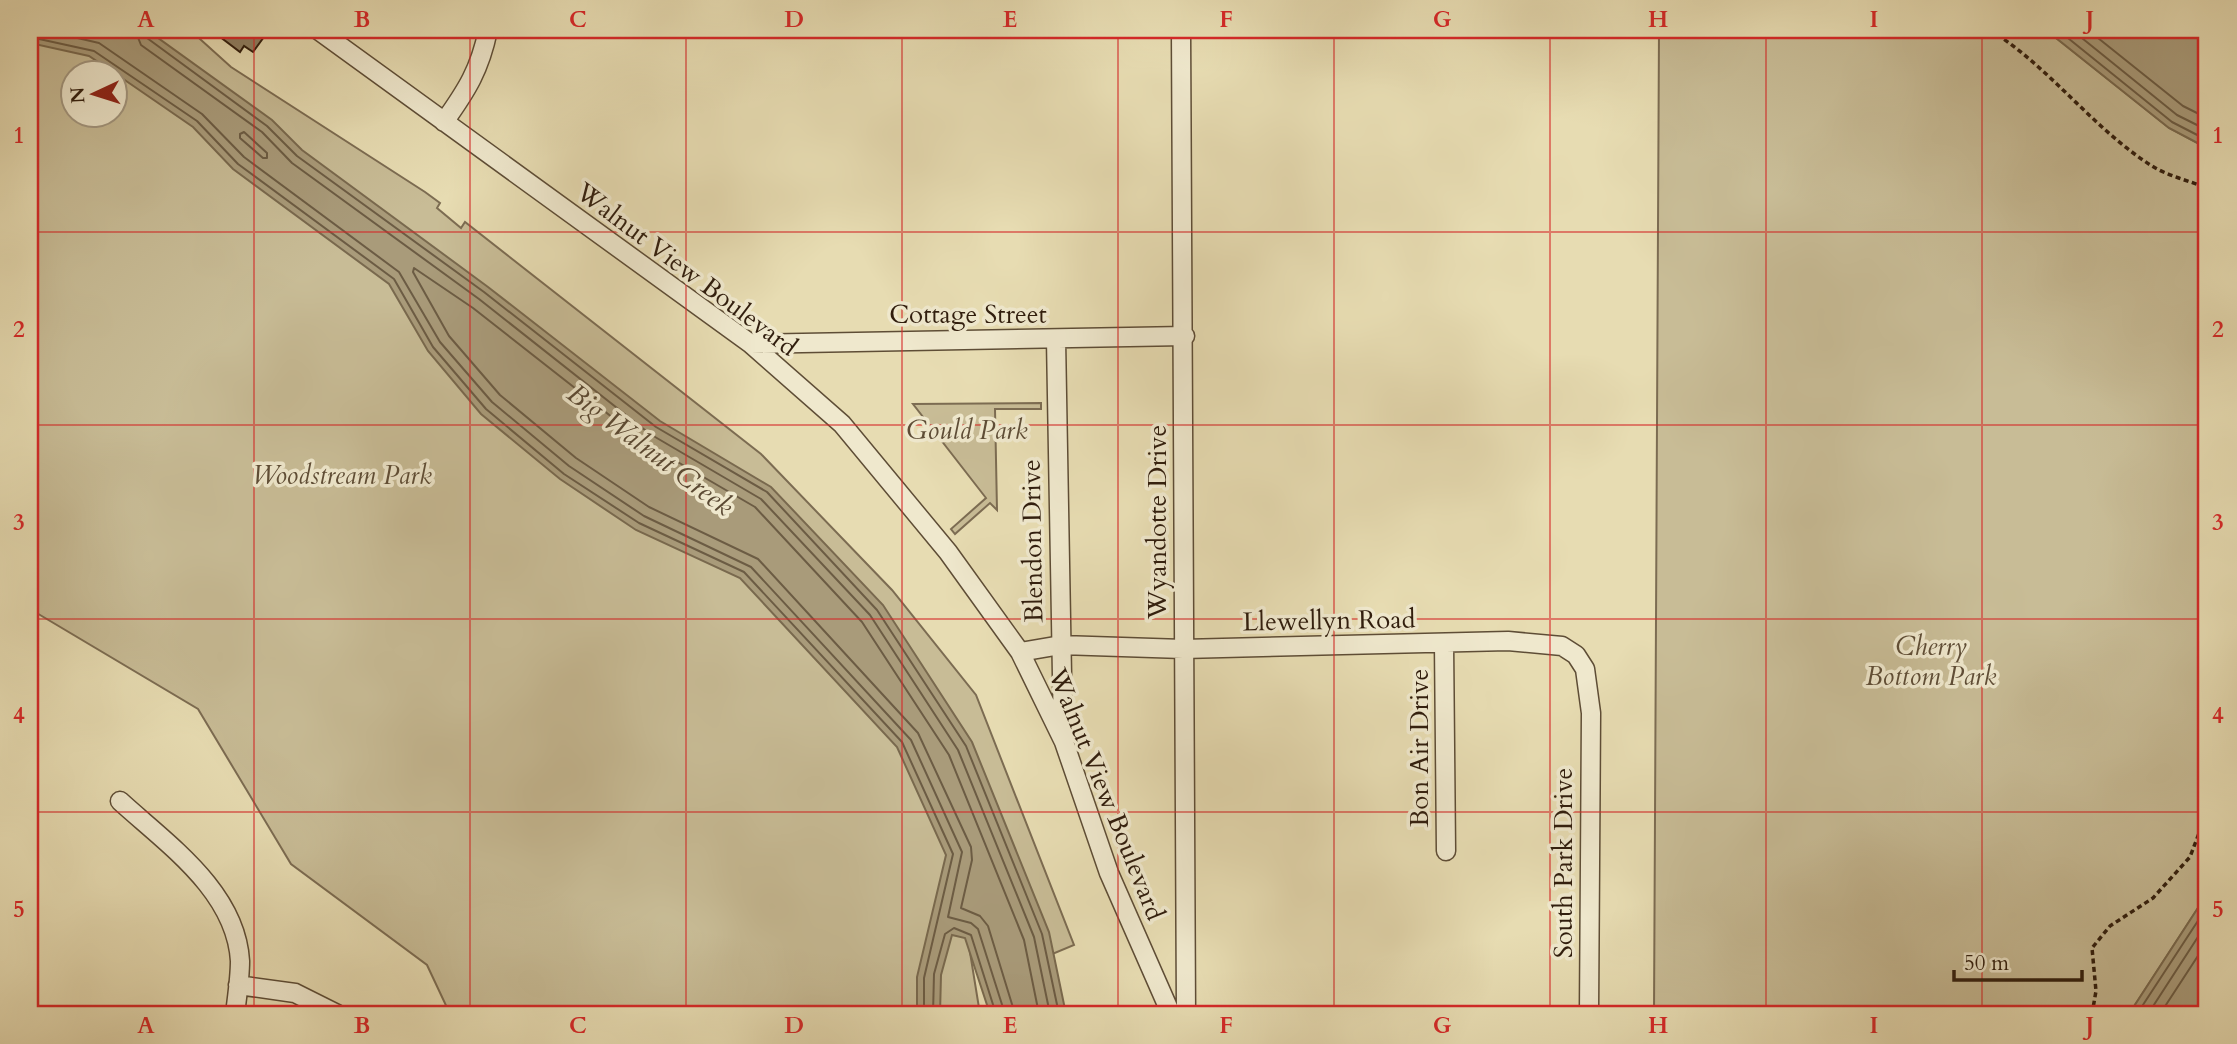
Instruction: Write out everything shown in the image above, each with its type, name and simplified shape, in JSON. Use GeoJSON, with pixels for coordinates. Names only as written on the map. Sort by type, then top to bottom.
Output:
{"type":"FeatureCollection","features":[{"type":"Feature","properties":{"kind":"street","name":"Walnut View Boulevard"},"geometry":{"type":"LineString","coordinates":[[318,30],[751,344],[842,424],[948,552],[1020,652],[1064,742],[1109,873],[1171,1014]]}},
{"type":"Feature","properties":{"kind":"street"},"geometry":{"type":"LineString","coordinates":[[444,122],[465,93],[481,62],[488,30]]}},
{"type":"Feature","properties":{"kind":"street","name":"Wyandotte Drive"},"geometry":{"type":"LineString","coordinates":[[1181,30],[1185,336],[1183,649],[1186,1014]]}},
{"type":"Feature","properties":{"kind":"street","name":"Cottage Street"},"geometry":{"type":"LineString","coordinates":[[751,344],[1185,336]]}},
{"type":"Feature","properties":{"kind":"street","name":"Blendon Drive"},"geometry":{"type":"LineString","coordinates":[[1056,339],[1064,742]]}},
{"type":"Feature","properties":{"kind":"street","name":"Llewellyn Road"},"geometry":{"type":"LineString","coordinates":[[1020,652],[1061,645],[1183,649],[1508,640],[1562,646],[1576,655],[1585,669],[1591,713]]}},
{"type":"Feature","properties":{"kind":"street","name":"Bon Air Drive"},"geometry":{"type":"LineString","coordinates":[[1444,643],[1446,851]]}},
{"type":"Feature","properties":{"kind":"street","name":"South Park Drive"},"geometry":{"type":"LineString","coordinates":[[1589,1014],[1591,713]]}},
{"type":"Feature","properties":{"kind":"street"},"geometry":{"type":"LineString","coordinates":[[120,801],[201,877],[229,915],[240,961],[234,1014]]}},
{"type":"Feature","properties":{"kind":"street"},"geometry":{"type":"LineString","coordinates":[[238,985],[295,993],[337,1014]]}},
{"type":"Feature","properties":{"kind":"path"},"geometry":{"type":"LineString","coordinates":[[1990,30],[2010,42],[2092,119],[2153,167],[2207,188]]}},
{"type":"Feature","properties":{"kind":"path"},"geometry":{"type":"LineString","coordinates":[[2092,1014],[2096,991],[2092,948],[2110,926],[2153,898],[2190,857],[2207,812]]}},
{"type":"Feature","properties":{"kind":"green space","name":"Woodstream Park"},"geometry":{"type":"Polygon","coordinates":[[[30,30],[190,30],[231,67],[440,203],[437,208],[461,228],[465,222],[761,454],[892,590],[976,695],[1074,945],[997,977],[968,940],[980,1014],[450,1014],[427,965],[291,864],[198,709],[30,609],[30,30]]]}},
{"type":"Feature","properties":{"kind":"green space","name":"Cherry Bottom Park"},"geometry":{"type":"Polygon","coordinates":[[[1659,30],[2046,30],[2169,128],[2207,148],[2207,894],[2129,1014],[1654,1014],[1659,30]]]}},
{"type":"Feature","properties":{"kind":"green space","name":"Gould Park"},"geometry":{"type":"Polygon","coordinates":[[[1041,403],[1041,409],[995,409],[997,510],[990,503],[955,534],[951,529],[986,498],[913,404],[1041,403]]]}},
{"type":"Feature","properties":{"kind":"water","name":"Big Walnut Creek"},"geometry":{"type":"Polygon","coordinates":[[[30,30],[144,30],[151,33],[272,120],[302,150],[488,287],[660,421],[771,487],[883,605],[972,742],[1049,932],[1066,1014],[990,1014],[965,938],[952,935],[941,975],[940,1014],[917,1014],[917,977],[946,855],[897,747],[740,578],[636,530],[560,479],[481,414],[428,351],[389,284],[233,169],[193,127],[130,84],[130,60],[95,60],[89,56],[30,43],[30,30]]]}},
{"type":"Feature","properties":{"kind":"water"},"geometry":{"type":"Polygon","coordinates":[[[2046,30],[2207,30],[2207,148],[2169,128],[2046,30]]]}},
{"type":"Feature","properties":{"kind":"water"},"geometry":{"type":"Polygon","coordinates":[[[2207,894],[2207,1014],[2129,1014],[2207,894]]]}},
{"type":"Feature","properties":{"kind":"building"},"geometry":{"type":"Polygon","coordinates":[[[211,30],[269,30],[253,52],[244,46],[240,52],[211,30]]]}}]}
